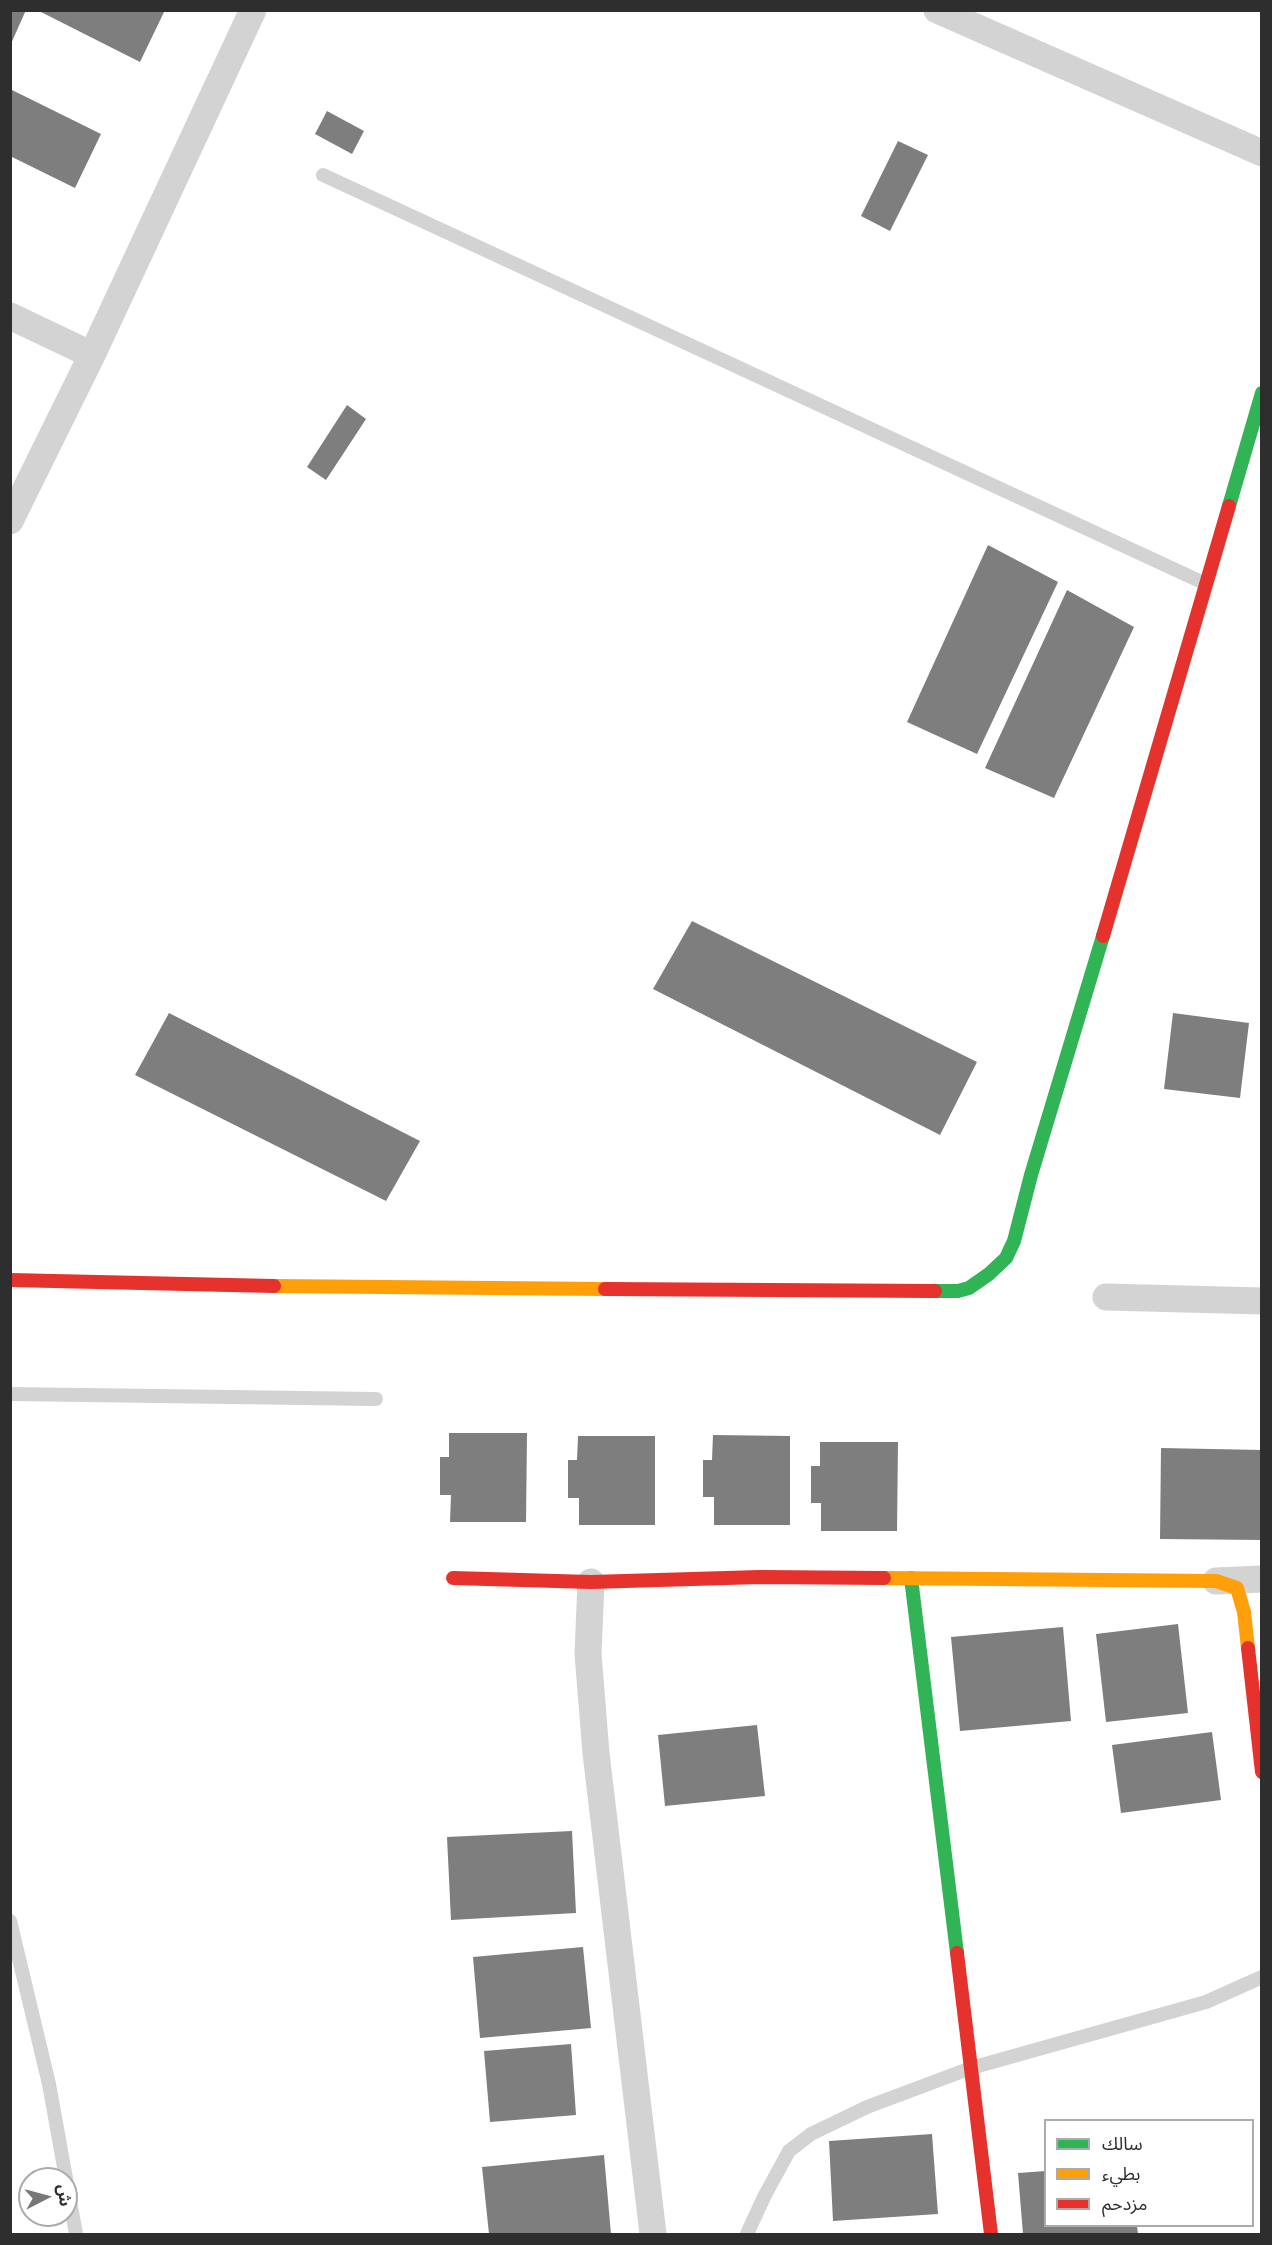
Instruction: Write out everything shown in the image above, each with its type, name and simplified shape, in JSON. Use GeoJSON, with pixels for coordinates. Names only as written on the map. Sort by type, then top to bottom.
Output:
{"type":"FeatureCollection","features":[{"type":"Feature","properties":{"kind":"street"},"geometry":{"type":"LineString","coordinates":[[10,521],[92,355],[253,10]]}},
{"type":"Feature","properties":{"kind":"street"},"geometry":{"type":"LineString","coordinates":[[937,10],[1262,153]]}},
{"type":"Feature","properties":{"kind":"street"},"geometry":{"type":"LineString","coordinates":[[10,316],[92,355]]}},
{"type":"Feature","properties":{"kind":"street"},"geometry":{"type":"LineString","coordinates":[[10,1280],[355,1288],[958,1291],[969,1288],[989,1274],[1006,1258],[1014,1241],[1030,1175],[1155,764],[1262,393]]}},
{"type":"Feature","properties":{"kind":"street"},"geometry":{"type":"LineString","coordinates":[[1106,1297],[1262,1301]]}},
{"type":"Feature","properties":{"kind":"street"},"geometry":{"type":"LineString","coordinates":[[453,1578],[591,1582],[760,1577],[1216,1581],[1262,1579]]}},
{"type":"Feature","properties":{"kind":"street"},"geometry":{"type":"LineString","coordinates":[[911,1578],[991,2235]]}},
{"type":"Feature","properties":{"kind":"street"},"geometry":{"type":"LineString","coordinates":[[1216,1581],[1237,1588],[1244,1612],[1262,1772]]}},
{"type":"Feature","properties":{"kind":"street"},"geometry":{"type":"LineString","coordinates":[[591,1582],[588,1654],[596,1753],[653,2235]]}},
{"type":"Feature","properties":{"kind":"lane"},"geometry":{"type":"LineString","coordinates":[[323,175],[1206,584]]}},
{"type":"Feature","properties":{"kind":"lane"},"geometry":{"type":"LineString","coordinates":[[10,1394],[376,1399]]}},
{"type":"Feature","properties":{"kind":"lane"},"geometry":{"type":"LineString","coordinates":[[10,1921],[49,2084],[76,2235]]}},
{"type":"Feature","properties":{"kind":"lane"},"geometry":{"type":"LineString","coordinates":[[747,2235],[789,2151],[811,2134],[867,2107],[970,2068],[1206,2002],[1262,1977]]}},
{"type":"Feature","properties":{"kind":"building"},"geometry":{"type":"Polygon","coordinates":[[[10,10],[26,10],[10,46],[10,10]]]}},
{"type":"Feature","properties":{"kind":"building"},"geometry":{"type":"Polygon","coordinates":[[[37,10],[165,10],[140,62],[37,10]]]}},
{"type":"Feature","properties":{"kind":"building"},"geometry":{"type":"Polygon","coordinates":[[[10,89],[101,134],[75,188],[10,156],[10,89]]]}},
{"type":"Feature","properties":{"kind":"building"},"geometry":{"type":"Polygon","coordinates":[[[327,111],[364,131],[352,154],[315,134],[327,111]]]}},
{"type":"Feature","properties":{"kind":"building"},"geometry":{"type":"Polygon","coordinates":[[[898,141],[928,155],[890,231],[861,216],[898,141]]]}},
{"type":"Feature","properties":{"kind":"building"},"geometry":{"type":"Polygon","coordinates":[[[347,405],[366,419],[326,480],[307,467],[347,405]]]}},
{"type":"Feature","properties":{"kind":"building"},"geometry":{"type":"Polygon","coordinates":[[[988,545],[1058,582],[977,754],[907,722],[988,545]]]}},
{"type":"Feature","properties":{"kind":"building"},"geometry":{"type":"Polygon","coordinates":[[[1067,590],[1134,627],[1054,798],[985,768],[1067,590]]]}},
{"type":"Feature","properties":{"kind":"building"},"geometry":{"type":"Polygon","coordinates":[[[692,921],[977,1062],[940,1135],[653,989],[692,921]]]}},
{"type":"Feature","properties":{"kind":"building"},"geometry":{"type":"Polygon","coordinates":[[[169,1013],[420,1141],[386,1201],[135,1075],[169,1013]]]}},
{"type":"Feature","properties":{"kind":"building"},"geometry":{"type":"Polygon","coordinates":[[[1173,1013],[1249,1023],[1240,1098],[1164,1089],[1173,1013]]]}},
{"type":"Feature","properties":{"kind":"building"},"geometry":{"type":"Polygon","coordinates":[[[449,1433],[527,1433],[526,1522],[450,1522],[451,1495],[440,1495],[440,1457],[449,1457],[449,1433]]]}},
{"type":"Feature","properties":{"kind":"building"},"geometry":{"type":"Polygon","coordinates":[[[713,1435],[790,1436],[790,1525],[714,1525],[714,1497],[703,1497],[703,1460],[712,1460],[713,1435]]]}},
{"type":"Feature","properties":{"kind":"building"},"geometry":{"type":"Polygon","coordinates":[[[578,1436],[655,1436],[655,1525],[579,1525],[579,1498],[568,1498],[568,1460],[577,1460],[578,1436]]]}},
{"type":"Feature","properties":{"kind":"building"},"geometry":{"type":"Polygon","coordinates":[[[820,1442],[898,1442],[897,1531],[821,1531],[821,1503],[811,1503],[811,1466],[820,1466],[820,1442]]]}},
{"type":"Feature","properties":{"kind":"building"},"geometry":{"type":"Polygon","coordinates":[[[1161,1448],[1262,1450],[1262,1540],[1160,1539],[1161,1448]]]}},
{"type":"Feature","properties":{"kind":"building"},"geometry":{"type":"Polygon","coordinates":[[[1178,1624],[1188,1713],[1106,1722],[1096,1634],[1178,1624]]]}},
{"type":"Feature","properties":{"kind":"building"},"geometry":{"type":"Polygon","coordinates":[[[1063,1627],[1071,1721],[960,1731],[951,1637],[1063,1627]]]}},
{"type":"Feature","properties":{"kind":"building"},"geometry":{"type":"Polygon","coordinates":[[[757,1725],[765,1796],[665,1806],[658,1735],[757,1725]]]}},
{"type":"Feature","properties":{"kind":"building"},"geometry":{"type":"Polygon","coordinates":[[[1212,1732],[1221,1800],[1121,1813],[1112,1745],[1212,1732]]]}},
{"type":"Feature","properties":{"kind":"building"},"geometry":{"type":"Polygon","coordinates":[[[572,1831],[576,1913],[451,1920],[447,1837],[572,1831]]]}},
{"type":"Feature","properties":{"kind":"building"},"geometry":{"type":"Polygon","coordinates":[[[583,1947],[591,2028],[480,2038],[473,1957],[583,1947]]]}},
{"type":"Feature","properties":{"kind":"building"},"geometry":{"type":"Polygon","coordinates":[[[571,2044],[576,2115],[490,2122],[484,2051],[571,2044]]]}},
{"type":"Feature","properties":{"kind":"building"},"geometry":{"type":"Polygon","coordinates":[[[932,2134],[938,2214],[833,2221],[829,2141],[932,2134]]]}},
{"type":"Feature","properties":{"kind":"building"},"geometry":{"type":"Polygon","coordinates":[[[604,2155],[611,2234],[489,2234],[482,2167],[604,2155]]]}},
{"type":"Feature","properties":{"kind":"building"},"geometry":{"type":"Polygon","coordinates":[[[1044,2171],[1044,2227],[1137,2227],[1138,2234],[1023,2234],[1018,2173],[1044,2171]]]}},
{"type":"Feature","properties":{"kind":"traffic: fast"},"geometry":{"type":"LineString","coordinates":[[1229,506],[1262,393]]}},
{"type":"Feature","properties":{"kind":"traffic: fast"},"geometry":{"type":"LineString","coordinates":[[935,1291],[958,1291],[969,1288],[1006,1258],[1014,1241],[1031,1175],[1103,936]]}},
{"type":"Feature","properties":{"kind":"traffic: fast"},"geometry":{"type":"LineString","coordinates":[[911,1578],[957,1953]]}},
{"type":"Feature","properties":{"kind":"traffic: slow"},"geometry":{"type":"LineString","coordinates":[[274,1286],[605,1289]]}},
{"type":"Feature","properties":{"kind":"traffic: slow"},"geometry":{"type":"LineString","coordinates":[[884,1578],[1216,1581],[1237,1588],[1244,1612],[1248,1648]]}},
{"type":"Feature","properties":{"kind":"traffic: jam"},"geometry":{"type":"LineString","coordinates":[[1103,936],[1229,506]]}},
{"type":"Feature","properties":{"kind":"traffic: jam"},"geometry":{"type":"LineString","coordinates":[[10,1280],[274,1286]]}},
{"type":"Feature","properties":{"kind":"traffic: jam"},"geometry":{"type":"LineString","coordinates":[[605,1289],[935,1291]]}},
{"type":"Feature","properties":{"kind":"traffic: jam"},"geometry":{"type":"LineString","coordinates":[[453,1578],[591,1582],[760,1577],[884,1578]]}},
{"type":"Feature","properties":{"kind":"traffic: jam"},"geometry":{"type":"LineString","coordinates":[[1248,1648],[1262,1772]]}},
{"type":"Feature","properties":{"kind":"traffic: jam"},"geometry":{"type":"LineString","coordinates":[[957,1953],[991,2234]]}}]}
